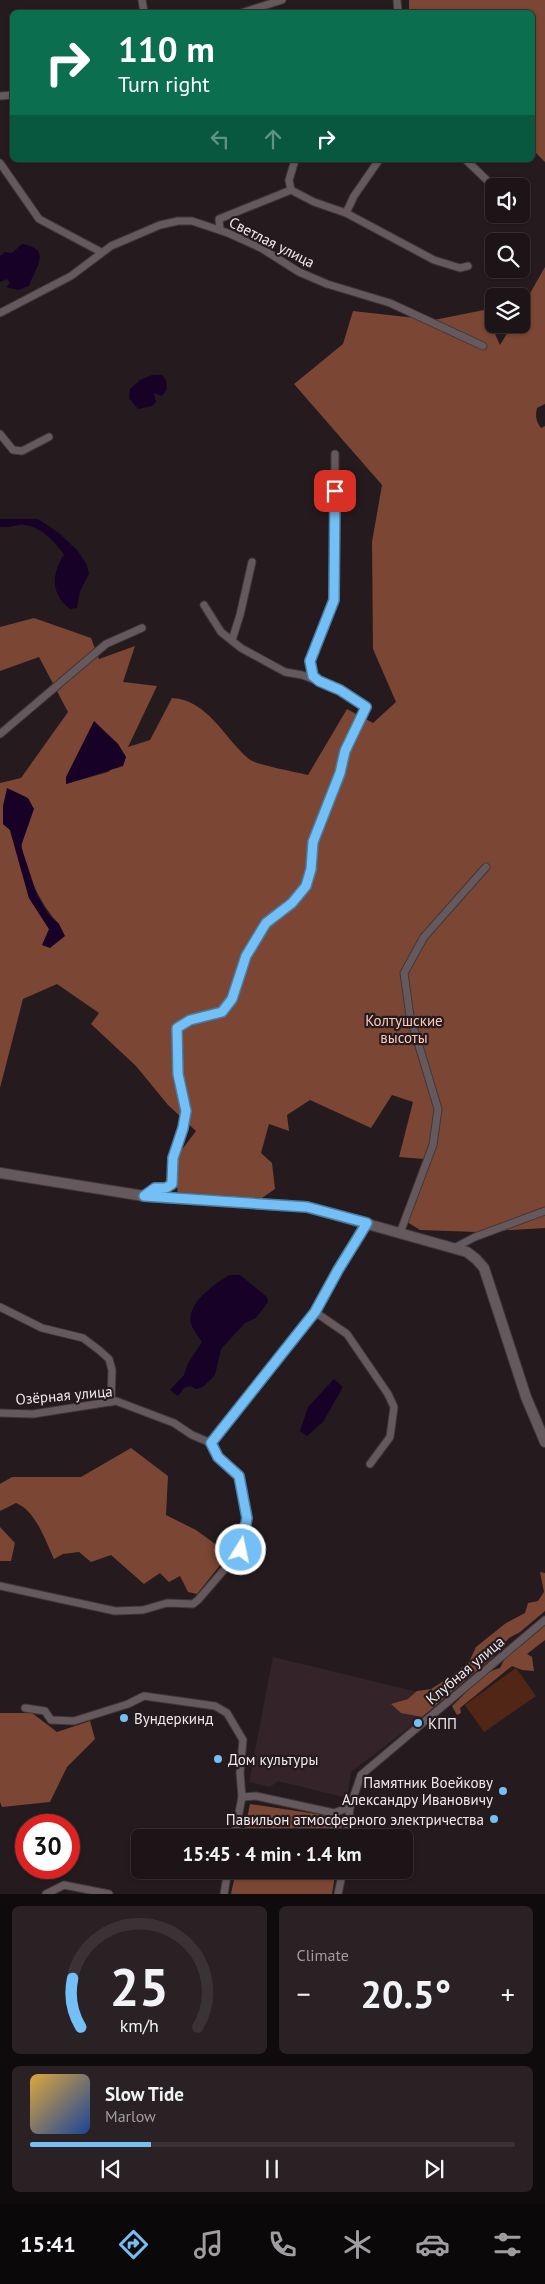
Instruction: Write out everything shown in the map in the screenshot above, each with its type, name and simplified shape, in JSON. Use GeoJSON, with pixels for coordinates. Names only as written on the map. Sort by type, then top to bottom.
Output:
{"type":"FeatureCollection","features":[{"type":"Feature","properties":{"kind":"street"},"geometry":{"type":"LineString","coordinates":[[250,10],[282,0]]}},
{"type":"Feature","properties":{"kind":"street"},"geometry":{"type":"LineString","coordinates":[[291,190],[289,180],[294,162]]}},
{"type":"Feature","properties":{"kind":"street"},"geometry":{"type":"LineString","coordinates":[[346,212],[354,196],[378,162]]}},
{"type":"Feature","properties":{"kind":"street"},"geometry":{"type":"LineString","coordinates":[[468,162],[485,178]]}},
{"type":"Feature","properties":{"kind":"street"},"geometry":{"type":"LineString","coordinates":[[0,163],[38,219],[101,252]]}},
{"type":"Feature","properties":{"kind":"street"},"geometry":{"type":"LineString","coordinates":[[220,230],[219,219],[291,190],[314,202],[346,212],[434,260],[460,268],[468,266]]}},
{"type":"Feature","properties":{"kind":"street","name":"Светлая улица"},"geometry":{"type":"LineString","coordinates":[[0,313],[71,276],[101,252],[147,230],[178,221],[192,221],[220,230],[261,248],[306,275],[327,284],[390,303],[484,346]]}},
{"type":"Feature","properties":{"kind":"street"},"geometry":{"type":"LineString","coordinates":[[0,434],[14,450],[22,451],[49,437]]}},
{"type":"Feature","properties":{"kind":"street"},"geometry":{"type":"LineString","coordinates":[[319,681],[313,676],[310,661],[334,600],[335,454]]}},
{"type":"Feature","properties":{"kind":"street"},"geometry":{"type":"LineString","coordinates":[[232,640],[240,615],[252,562]]}},
{"type":"Feature","properties":{"kind":"street"},"geometry":{"type":"LineString","coordinates":[[144,1196],[155,1188],[166,1188],[172,1184],[173,1158],[183,1128],[186,1111],[178,1074],[177,1028],[190,1020],[222,1012],[232,999],[246,956],[266,923],[292,903],[306,886],[311,869],[313,842],[340,773],[345,751],[366,707],[340,690],[319,681],[285,672],[232,640],[221,632],[204,605]]}},
{"type":"Feature","properties":{"kind":"street"},"geometry":{"type":"LineString","coordinates":[[0,734],[106,644],[142,628]]}},
{"type":"Feature","properties":{"kind":"street"},"geometry":{"type":"LineString","coordinates":[[400,1232],[433,1145],[438,1109],[410,1016],[404,973],[424,937],[486,867]]}},
{"type":"Feature","properties":{"kind":"street"},"geometry":{"type":"LineString","coordinates":[[0,1173],[144,1196],[307,1207],[454,1248],[476,1259],[484,1268],[526,1397],[545,1442]]}},
{"type":"Feature","properties":{"kind":"street"},"geometry":{"type":"LineString","coordinates":[[454,1248],[475,1237],[545,1211]]}},
{"type":"Feature","properties":{"kind":"street"},"geometry":{"type":"LineString","coordinates":[[0,1586],[115,1611],[143,1610],[167,1603],[193,1604],[241,1550],[247,1518],[239,1476],[218,1457],[211,1443],[315,1312],[367,1223]]}},
{"type":"Feature","properties":{"kind":"street"},"geometry":{"type":"LineString","coordinates":[[0,1307],[42,1328],[83,1338],[99,1350],[109,1359],[112,1370],[110,1402]]}},
{"type":"Feature","properties":{"kind":"street"},"geometry":{"type":"LineString","coordinates":[[315,1312],[346,1334],[388,1394],[394,1407],[390,1437],[370,1464]]}},
{"type":"Feature","properties":{"kind":"street","name":"Озёрная улица"},"geometry":{"type":"LineString","coordinates":[[0,1413],[33,1414],[116,1401],[174,1422],[192,1435],[211,1443]]}},
{"type":"Feature","properties":{"kind":"street","name":"Клубная улица"},"geometry":{"type":"LineString","coordinates":[[348,1829],[350,1807],[362,1775],[545,1620]]}},
{"type":"Feature","properties":{"kind":"street"},"geometry":{"type":"LineString","coordinates":[[25,1708],[45,1711],[51,1720],[74,1721],[128,1704],[144,1696],[214,1706],[227,1713],[243,1740],[240,1773],[242,1797],[236,1829]]}},
{"type":"Feature","properties":{"kind":"street"},"geometry":{"type":"LineString","coordinates":[[242,1797],[256,1796],[334,1813],[350,1807]]}},
{"type":"Feature","properties":{"kind":"street"},"geometry":{"type":"LineString","coordinates":[[224,1894],[226,1879]]}},
{"type":"Feature","properties":{"kind":"street"},"geometry":{"type":"LineString","coordinates":[[338,1894],[341,1879]]}},
{"type":"Feature","properties":{"kind":"street"},"geometry":{"type":"LineString","coordinates":[[46,1894],[64,1886],[109,1894]]}},
{"type":"Feature","properties":{"kind":"shaded area"},"geometry":{"type":"Polygon","coordinates":[[[22,244],[37,250],[40,255],[29,286],[18,290],[6,287],[10,283],[7,279],[0,282],[0,256],[5,252],[12,253],[22,244]]]}},
{"type":"Feature","properties":{"kind":"shaded area"},"geometry":{"type":"Polygon","coordinates":[[[152,375],[162,375],[166,380],[167,389],[162,396],[154,393],[156,402],[152,406],[138,409],[129,398],[130,389],[140,380],[152,375]]]}},
{"type":"Feature","properties":{"kind":"shaded area"},"geometry":{"type":"Polygon","coordinates":[[[0,519],[38,519],[59,533],[78,551],[87,565],[89,574],[80,591],[77,608],[70,609],[56,591],[55,577],[64,555],[56,545],[39,530],[26,525],[0,527],[0,519]]]}},
{"type":"Feature","properties":{"kind":"shaded area"},"geometry":{"type":"Polygon","coordinates":[[[94,721],[118,744],[126,757],[123,766],[66,784],[66,777],[94,721]]]}},
{"type":"Feature","properties":{"kind":"shaded area"},"geometry":{"type":"Polygon","coordinates":[[[7,788],[28,798],[34,809],[21,846],[37,895],[48,914],[59,924],[65,936],[50,948],[42,945],[49,929],[29,898],[10,830],[3,824],[3,806],[7,788]]]}},
{"type":"Feature","properties":{"kind":"shaded area"},"geometry":{"type":"Polygon","coordinates":[[[229,1275],[240,1275],[267,1297],[268,1302],[256,1318],[245,1323],[221,1349],[215,1375],[203,1387],[196,1389],[190,1386],[184,1388],[178,1396],[170,1390],[184,1375],[188,1363],[202,1342],[191,1324],[193,1309],[202,1295],[229,1275]]]}},
{"type":"Feature","properties":{"kind":"shaded area"},"geometry":{"type":"Polygon","coordinates":[[[334,1379],[343,1387],[323,1422],[307,1436],[300,1431],[308,1407],[334,1379]]]}},
{"type":"Feature","properties":{"kind":"shaded area"},"geometry":{"type":"Polygon","coordinates":[[[273,1657],[438,1697],[419,1720],[351,1772],[347,1798],[278,1781],[270,1787],[249,1782],[273,1657]]]}},
{"type":"Feature","properties":{"kind":"shaded area"},"geometry":{"type":"Polygon","coordinates":[[[516,1668],[536,1696],[484,1732],[465,1705],[516,1668]]]}},
{"type":"Feature","properties":{"kind":"green space"},"geometry":{"type":"Polygon","coordinates":[[[409,0],[545,0],[545,162],[535,152],[535,10],[409,10],[409,0]]]}},
{"type":"Feature","properties":{"kind":"green space","name":"Колтушские высоты"},"geometry":{"type":"Polygon","coordinates":[[[545,267],[545,404],[537,408],[536,416],[541,428],[545,426],[545,1228],[477,1232],[420,1230],[404,1220],[424,1159],[399,1157],[413,1102],[392,1095],[371,1128],[310,1100],[287,1115],[289,1131],[269,1124],[261,1153],[272,1163],[275,1189],[262,1198],[178,1195],[174,1160],[196,1131],[168,1105],[136,1066],[91,1024],[99,1013],[57,984],[23,999],[0,1088],[0,783],[21,778],[68,712],[39,657],[0,671],[0,627],[34,618],[91,638],[99,659],[135,646],[123,682],[157,686],[128,747],[150,740],[172,698],[185,700],[196,705],[215,721],[249,759],[268,766],[308,775],[347,709],[373,723],[396,702],[373,649],[372,542],[382,485],[294,384],[343,344],[353,311],[434,320],[484,310],[485,333],[495,333],[500,345],[507,333],[530,333],[530,293],[545,267]],[[94,722],[66,784],[108,772],[126,757],[118,744],[94,722]],[[3,806],[3,824],[10,830],[29,898],[49,929],[59,924],[45,907],[27,870],[22,837],[3,806]]]}},
{"type":"Feature","properties":{"kind":"green space"},"geometry":{"type":"Polygon","coordinates":[[[131,1448],[168,1476],[166,1515],[196,1530],[229,1554],[197,1594],[188,1592],[180,1576],[169,1582],[160,1573],[144,1584],[111,1555],[91,1562],[79,1552],[63,1554],[54,1559],[39,1527],[29,1512],[16,1503],[0,1511],[0,1484],[12,1477],[81,1477],[131,1448]]]}},
{"type":"Feature","properties":{"kind":"green space"},"geometry":{"type":"Polygon","coordinates":[[[0,1527],[15,1543],[11,1561],[0,1561],[0,1527]]]}},
{"type":"Feature","properties":{"kind":"green space"},"geometry":{"type":"Polygon","coordinates":[[[540,1572],[545,1573],[545,1611],[520,1632],[509,1638],[493,1657],[422,1717],[401,1713],[391,1704],[408,1699],[417,1691],[431,1689],[450,1677],[469,1662],[476,1647],[506,1623],[525,1613],[528,1603],[538,1601],[544,1592],[540,1572]]]}},
{"type":"Feature","properties":{"kind":"green space"},"geometry":{"type":"Polygon","coordinates":[[[545,1624],[545,1640],[527,1654],[532,1657],[534,1671],[522,1670],[512,1666],[460,1708],[461,1713],[457,1715],[452,1706],[480,1678],[500,1668],[505,1658],[545,1624]]]}},
{"type":"Feature","properties":{"kind":"green space"},"geometry":{"type":"Polygon","coordinates":[[[0,1713],[32,1713],[57,1732],[90,1721],[95,1739],[67,1767],[50,1802],[2,1807],[0,1802],[0,1713]]]}},
{"type":"Feature","properties":{"kind":"green space"},"geometry":{"type":"Polygon","coordinates":[[[250,1804],[343,1818],[341,1829],[245,1829],[250,1804]]]}},
{"type":"Feature","properties":{"kind":"green space"},"geometry":{"type":"Polygon","coordinates":[[[234,1879],[334,1879],[332,1894],[231,1894],[234,1879]]]}},
{"type":"Feature","properties":{"kind":"place","name":"Вундеркинд"},"geometry":{"type":"Point","coordinates":[124,1718]}},
{"type":"Feature","properties":{"kind":"place","name":"КПП"},"geometry":{"type":"Point","coordinates":[418,1723]}},
{"type":"Feature","properties":{"kind":"place","name":"Дом культуры"},"geometry":{"type":"Point","coordinates":[218,1759]}},
{"type":"Feature","properties":{"kind":"place","name":"Памятник Воейкову Александру Ивановичу"},"geometry":{"type":"Point","coordinates":[503,1791]}},
{"type":"Feature","properties":{"kind":"place","name":"Павильон атмосферного электричества"},"geometry":{"type":"Point","coordinates":[494,1819]}},
{"type":"Feature","properties":{"kind":"route"},"geometry":{"type":"LineString","coordinates":[[241,1550],[247,1518],[239,1476],[218,1457],[212,1449],[211,1443],[315,1312],[367,1223],[307,1207],[144,1196],[155,1188],[166,1188],[172,1184],[173,1158],[183,1128],[186,1111],[178,1074],[177,1028],[190,1020],[222,1012],[232,999],[246,956],[266,923],[278,916],[306,886],[311,869],[313,842],[340,773],[345,751],[366,707],[340,690],[319,681],[313,676],[310,661],[334,600],[335,491]]}}]}
